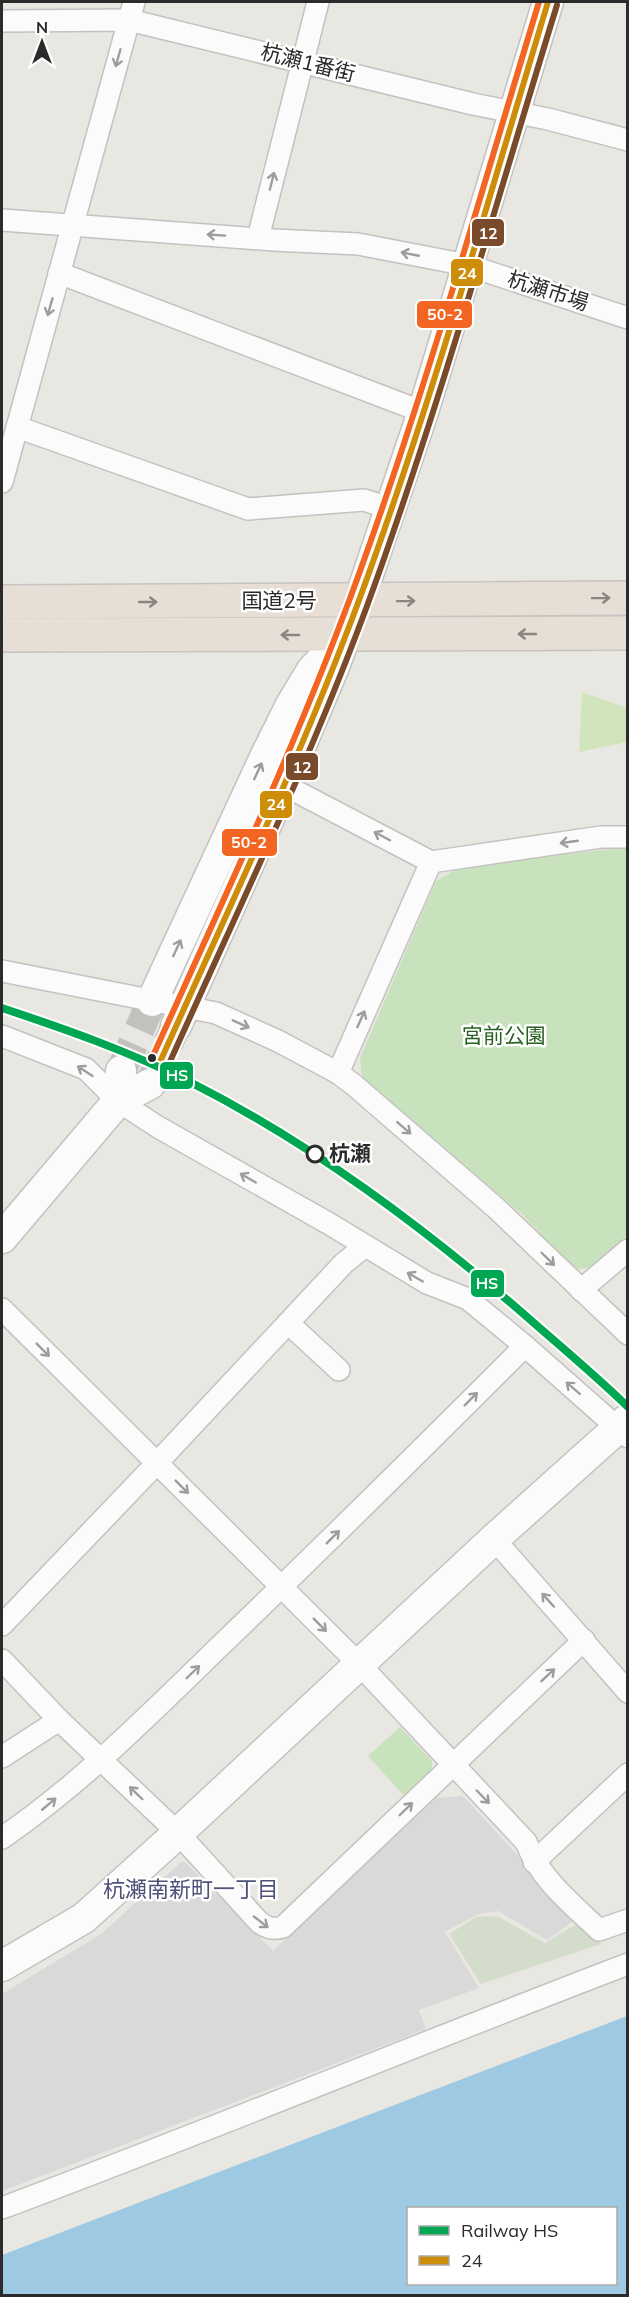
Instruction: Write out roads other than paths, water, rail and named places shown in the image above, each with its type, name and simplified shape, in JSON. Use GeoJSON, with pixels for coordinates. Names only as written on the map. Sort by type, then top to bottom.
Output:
{"type":"FeatureCollection","features":[{"type":"Feature","properties":{"kind":"highway","name":"国道2号"},"geometry":{"type":"LineString","coordinates":[[2,602],[627,598]]}},
{"type":"Feature","properties":{"kind":"highway","name":"国道2号"},"geometry":{"type":"LineString","coordinates":[[2,635],[346,636],[627,633]]}},
{"type":"Feature","properties":{"kind":"street"},"geometry":{"type":"LineString","coordinates":[[258,238],[318,2]]}},
{"type":"Feature","properties":{"kind":"street"},"geometry":{"type":"LineString","coordinates":[[180,1016],[284,785],[359,601],[423,412],[548,2]]}},
{"type":"Feature","properties":{"kind":"street"},"geometry":{"type":"LineString","coordinates":[[2,477],[132,11]]}},
{"type":"Feature","properties":{"kind":"street","name":"杭瀬1番街"},"geometry":{"type":"LineString","coordinates":[[5,19],[132,11],[302,62],[515,114],[548,119],[627,140]]}},
{"type":"Feature","properties":{"kind":"street","name":"杭瀬市場"},"geometry":{"type":"LineString","coordinates":[[4,224],[358,244],[467,265],[627,318]]}},
{"type":"Feature","properties":{"kind":"street"},"geometry":{"type":"LineString","coordinates":[[59,273],[423,412]]}},
{"type":"Feature","properties":{"kind":"street"},"geometry":{"type":"LineString","coordinates":[[17,427],[248,509],[364,500],[392,509]]}},
{"type":"Feature","properties":{"kind":"street"},"geometry":{"type":"LineString","coordinates":[[152,1001],[291,705],[312,670],[346,636]]}},
{"type":"Feature","properties":{"kind":"street"},"geometry":{"type":"LineString","coordinates":[[284,785],[431,862],[602,837],[627,837]]}},
{"type":"Feature","properties":{"kind":"street"},"geometry":{"type":"LineString","coordinates":[[338,1073],[431,862]]}},
{"type":"Feature","properties":{"kind":"street"},"geometry":{"type":"LineString","coordinates":[[2,970],[152,1001],[180,1016],[216,1013],[278,1041],[338,1073],[496,1208],[627,1334]]}},
{"type":"Feature","properties":{"kind":"street"},"geometry":{"type":"LineString","coordinates":[[2,1036],[86,1069],[118,1101],[159,1127],[328,1223],[427,1283],[468,1299],[624,1428],[494,1539],[84,1918],[2,1966]]}},
{"type":"Feature","properties":{"kind":"street"},"geometry":{"type":"LineString","coordinates":[[118,1101],[121,1071]]}},
{"type":"Feature","properties":{"kind":"street"},"geometry":{"type":"LineString","coordinates":[[2,1238],[118,1101],[150,1084]]}},
{"type":"Feature","properties":{"kind":"street"},"geometry":{"type":"LineString","coordinates":[[2,1625],[158,1463],[344,1263],[364,1246]]}},
{"type":"Feature","properties":{"kind":"street"},"geometry":{"type":"LineString","coordinates":[[581,1290],[627,1250]]}},
{"type":"Feature","properties":{"kind":"street"},"geometry":{"type":"LineString","coordinates":[[2,1309],[359,1664],[526,1842],[534,1862],[567,1900],[599,1930],[627,1920]]}},
{"type":"Feature","properties":{"kind":"street"},"geometry":{"type":"LineString","coordinates":[[288,1323],[339,1370]]}},
{"type":"Feature","properties":{"kind":"street"},"geometry":{"type":"LineString","coordinates":[[2,1838],[37,1814],[101,1760],[282,1586],[525,1346]]}},
{"type":"Feature","properties":{"kind":"street"},"geometry":{"type":"LineString","coordinates":[[494,1539],[627,1692]]}},
{"type":"Feature","properties":{"kind":"street"},"geometry":{"type":"LineString","coordinates":[[2,1660],[59,1720],[178,1833],[259,1922],[267,1928],[275,1929],[283,1927],[584,1640]]}},
{"type":"Feature","properties":{"kind":"street"},"geometry":{"type":"LineString","coordinates":[[2,1757],[59,1720]]}},
{"type":"Feature","properties":{"kind":"street"},"geometry":{"type":"LineString","coordinates":[[534,1862],[627,1774]]}},
{"type":"Feature","properties":{"kind":"street"},"geometry":{"type":"LineString","coordinates":[[2,2208],[126,2162],[431,2039],[627,1964]]}},
{"type":"Feature","properties":{"kind":"water"},"geometry":{"type":"Polygon","coordinates":[[[627,2016],[627,2295],[2,2295],[2,2255],[627,2016]]]}},
{"type":"Feature","properties":{"kind":"tunnel"},"geometry":{"type":"LineString","coordinates":[[121,1071],[152,1001]]}},
{"type":"Feature","properties":{"kind":"tunnel"},"geometry":{"type":"LineString","coordinates":[[150,1084],[176,1026]]}},
{"type":"Feature","properties":{"kind":"rail line","name":"HS"},"geometry":{"type":"LineString","coordinates":[[2,1008],[96,1041],[165,1070],[234,1105],[322,1159],[447,1250],[526,1316],[628,1407]]}},
{"type":"Feature","properties":{"kind":"place","name":"杭瀬"},"geometry":{"type":"Point","coordinates":[315,1154]}},
{"type":"Feature","properties":{"kind":"district","name":"杭瀬南新町一丁目"},"geometry":{"type":"Point","coordinates":[191,1889]}},
{"type":"Feature","properties":{"kind":"park label","name":"宮前公園"},"geometry":{"type":"Point","coordinates":[504,1036]}}]}
